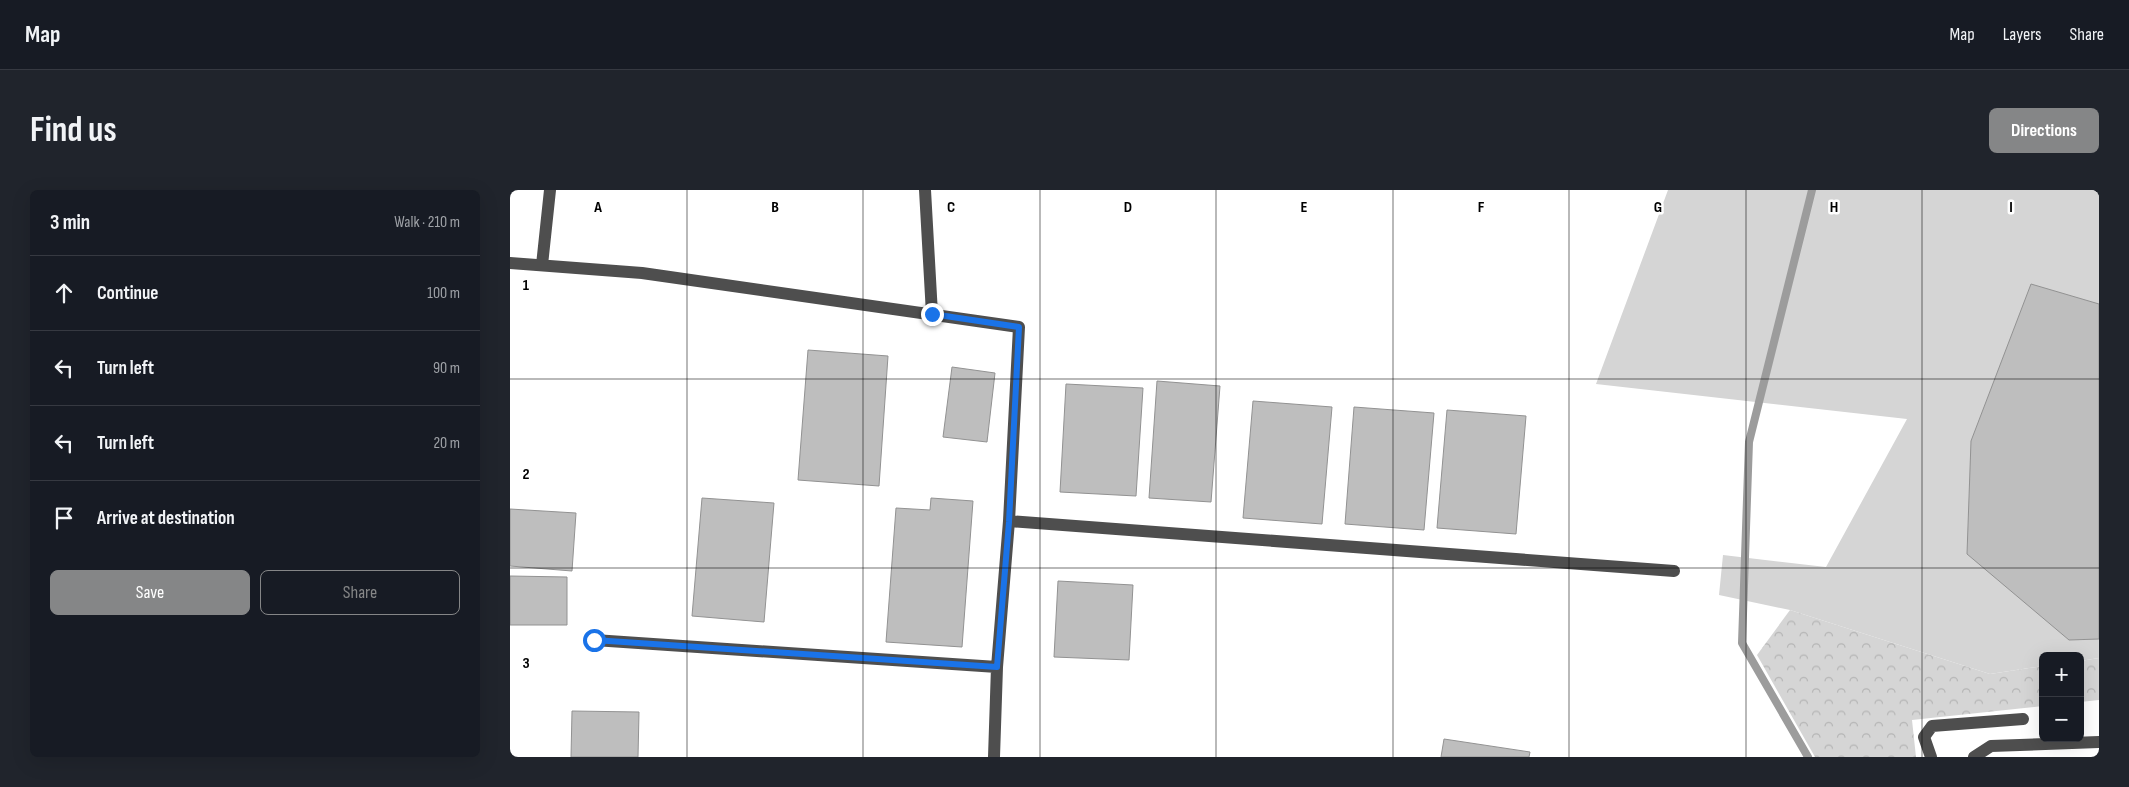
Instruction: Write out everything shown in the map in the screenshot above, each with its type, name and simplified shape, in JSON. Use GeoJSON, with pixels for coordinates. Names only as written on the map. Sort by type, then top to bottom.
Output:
{"type":"FeatureCollection","features":[{"type":"Feature","properties":{"kind":"street"},"geometry":{"type":"LineString","coordinates":[[542,265],[550,190]]}},
{"type":"Feature","properties":{"kind":"street"},"geometry":{"type":"LineString","coordinates":[[925,190],[932,314]]}},
{"type":"Feature","properties":{"kind":"street"},"geometry":{"type":"LineString","coordinates":[[510,263],[642,273],[1019,327],[1009,522],[997,667],[994,757]]}},
{"type":"Feature","properties":{"kind":"street"},"geometry":{"type":"LineString","coordinates":[[1009,522],[1674,571]]}},
{"type":"Feature","properties":{"kind":"street"},"geometry":{"type":"LineString","coordinates":[[594,640],[997,667]]}},
{"type":"Feature","properties":{"kind":"street"},"geometry":{"type":"LineString","coordinates":[[1932,757],[1924,737],[1932,726],[2024,718]]}},
{"type":"Feature","properties":{"kind":"street"},"geometry":{"type":"LineString","coordinates":[[1974,757],[1991,746],[2099,742]]}},
{"type":"Feature","properties":{"kind":"green space"},"geometry":{"type":"Polygon","coordinates":[[[1668,190],[2099,190],[2099,658],[2084,660],[2084,652],[2039,652],[2039,667],[1990,674],[1790,610],[1719,595],[1723,555],[1826,567],[1907,419],[1596,384],[1668,190]]]}},
{"type":"Feature","properties":{"kind":"green space"},"geometry":{"type":"Polygon","coordinates":[[[1790,610],[1990,674],[2039,667],[2039,706],[1912,720],[1916,757],[1815,757],[1757,655],[1790,610]]]}},
{"type":"Feature","properties":{"kind":"green space"},"geometry":{"type":"Polygon","coordinates":[[[2099,658],[2099,700],[2084,702],[2084,660],[2099,658]]]}},
{"type":"Feature","properties":{"kind":"building"},"geometry":{"type":"Polygon","coordinates":[[[2031,284],[2099,304],[2099,639],[2069,640],[1967,554],[1971,441],[2031,284]]]}},
{"type":"Feature","properties":{"kind":"building"},"geometry":{"type":"Polygon","coordinates":[[[808,350],[888,356],[879,486],[798,480],[808,350]]]}},
{"type":"Feature","properties":{"kind":"building"},"geometry":{"type":"Polygon","coordinates":[[[952,367],[995,373],[987,442],[943,437],[952,367]]]}},
{"type":"Feature","properties":{"kind":"building"},"geometry":{"type":"Polygon","coordinates":[[[1157,381],[1220,386],[1211,502],[1149,498],[1157,381]]]}},
{"type":"Feature","properties":{"kind":"building"},"geometry":{"type":"Polygon","coordinates":[[[1066,384],[1143,388],[1136,496],[1060,492],[1066,384]]]}},
{"type":"Feature","properties":{"kind":"building"},"geometry":{"type":"Polygon","coordinates":[[[1253,401],[1332,407],[1322,524],[1243,518],[1253,401]]]}},
{"type":"Feature","properties":{"kind":"building"},"geometry":{"type":"Polygon","coordinates":[[[1354,407],[1434,413],[1424,530],[1345,524],[1354,407]]]}},
{"type":"Feature","properties":{"kind":"building"},"geometry":{"type":"Polygon","coordinates":[[[1447,410],[1526,416],[1516,534],[1437,528],[1447,410]]]}},
{"type":"Feature","properties":{"kind":"building"},"geometry":{"type":"Polygon","coordinates":[[[702,498],[774,503],[764,622],[692,616],[702,498]]]}},
{"type":"Feature","properties":{"kind":"building"},"geometry":{"type":"Polygon","coordinates":[[[931,498],[973,501],[962,647],[886,642],[896,508],[930,510],[931,498]]]}},
{"type":"Feature","properties":{"kind":"building"},"geometry":{"type":"Polygon","coordinates":[[[510,509],[576,513],[572,571],[510,566],[510,509]]]}},
{"type":"Feature","properties":{"kind":"building"},"geometry":{"type":"Polygon","coordinates":[[[510,576],[567,577],[567,625],[510,625],[510,576]]]}},
{"type":"Feature","properties":{"kind":"building"},"geometry":{"type":"Polygon","coordinates":[[[1058,581],[1133,585],[1129,660],[1054,657],[1058,581]]]}},
{"type":"Feature","properties":{"kind":"building"},"geometry":{"type":"Polygon","coordinates":[[[572,711],[639,712],[638,757],[571,757],[572,711]]]}},
{"type":"Feature","properties":{"kind":"building"},"geometry":{"type":"Polygon","coordinates":[[[1444,739],[1530,752],[1529,757],[1441,757],[1444,739]]]}},
{"type":"Feature","properties":{"kind":"waterway"},"geometry":{"type":"LineString","coordinates":[[1808,757],[1742,643],[1749,442],[1812,190]]}},
{"type":"Feature","properties":{"kind":"route"},"geometry":{"type":"LineString","coordinates":[[594,640],[997,667],[1009,522],[1019,327],[932,314]]}}]}
